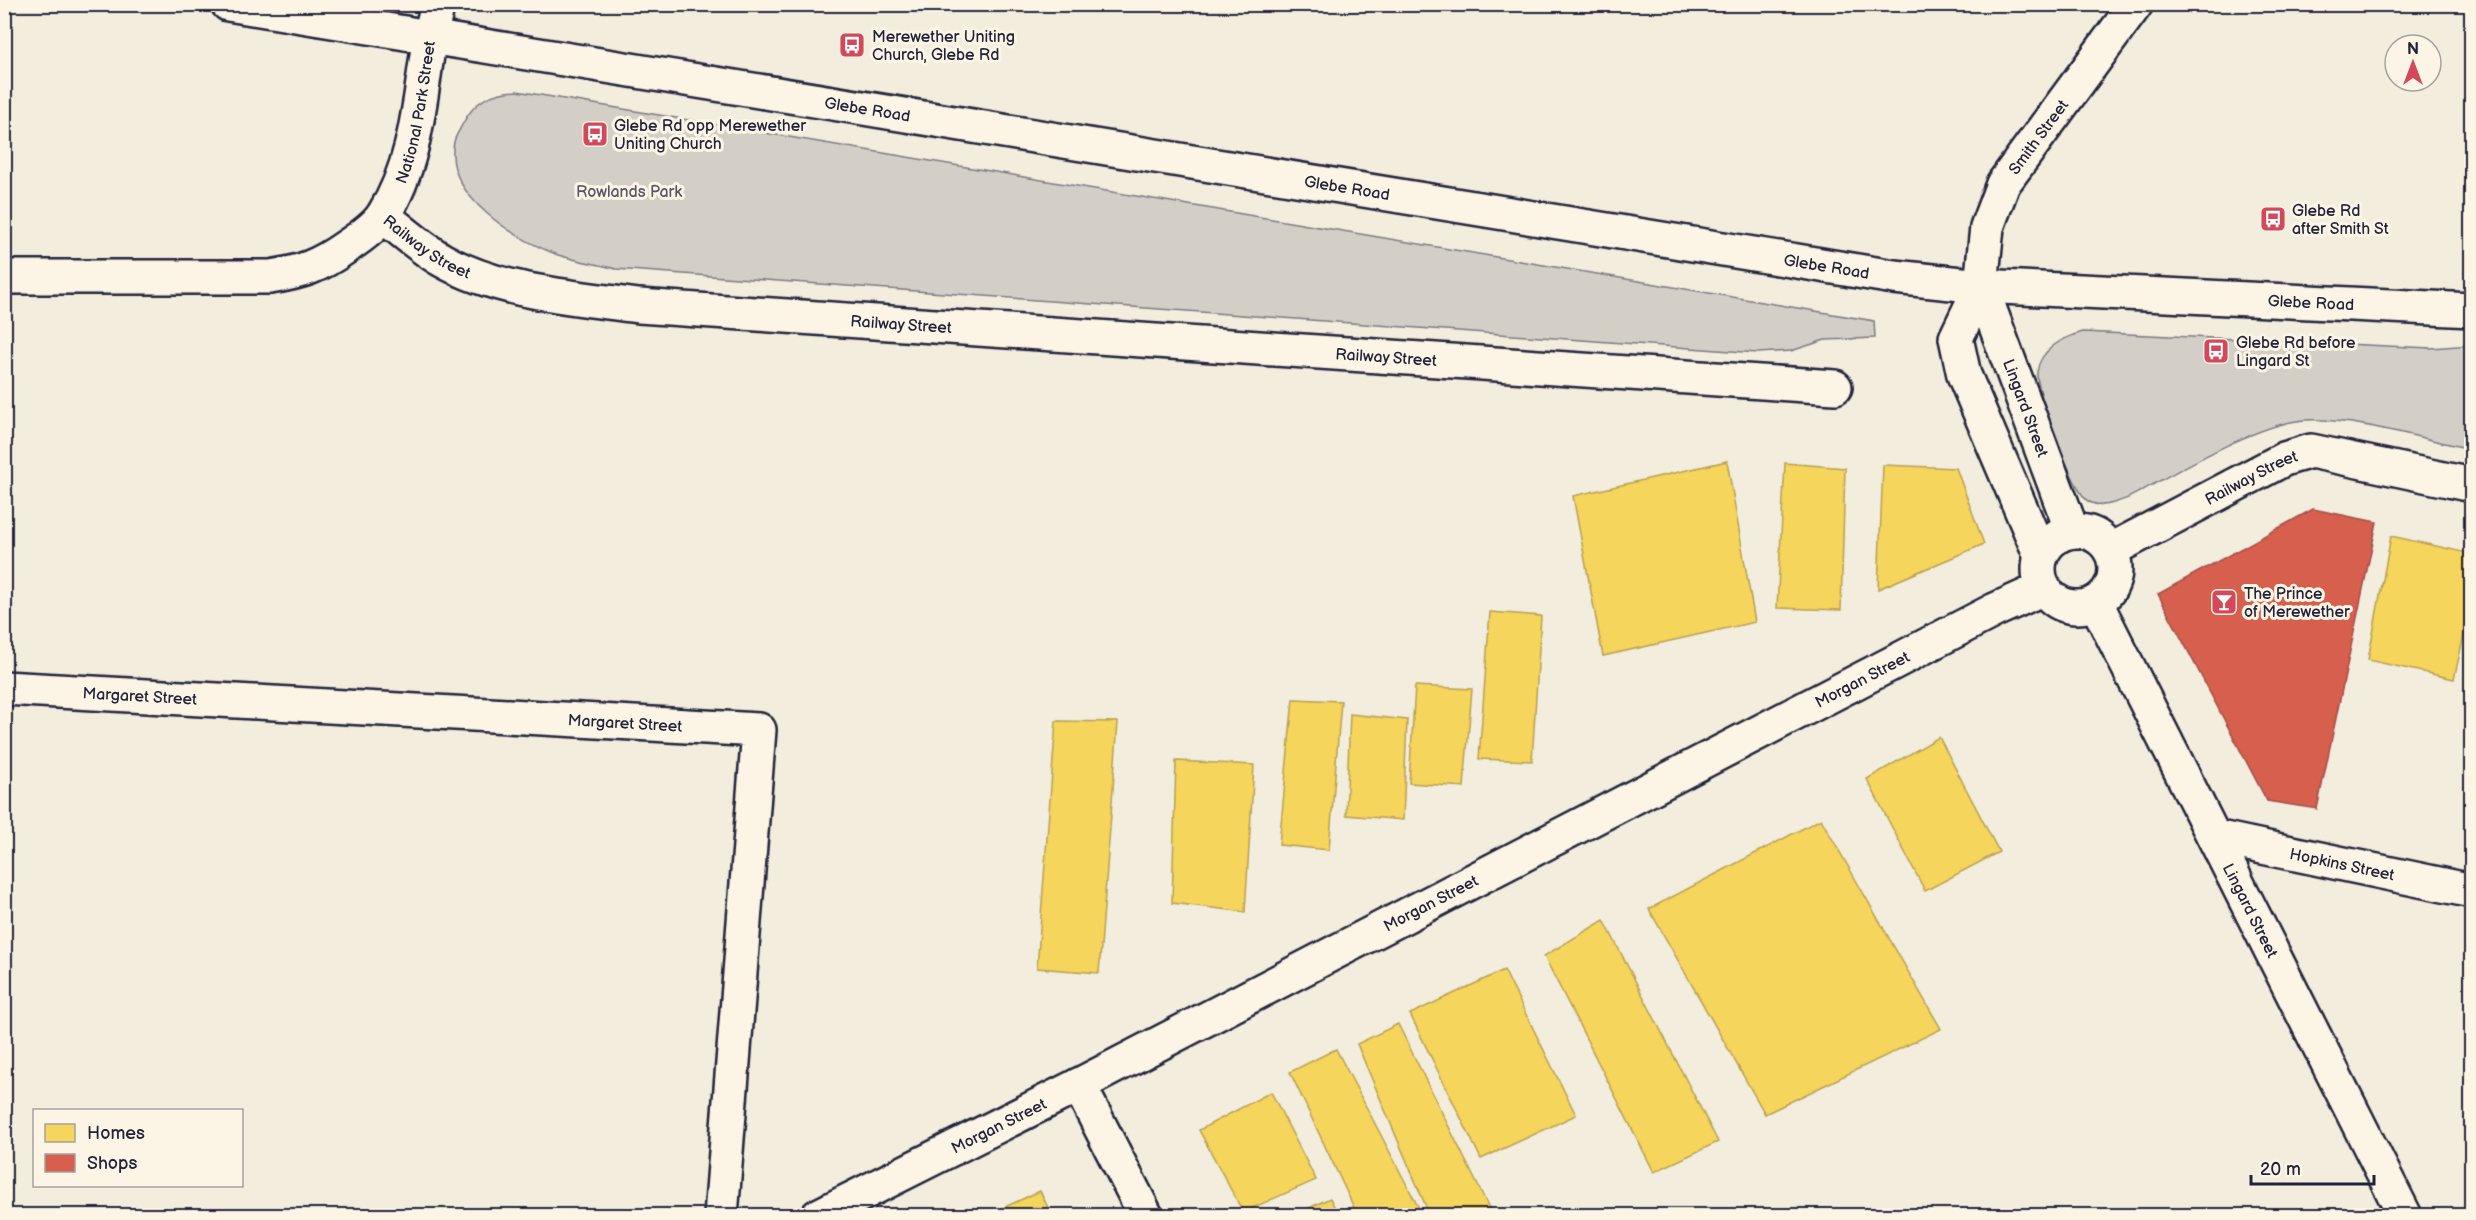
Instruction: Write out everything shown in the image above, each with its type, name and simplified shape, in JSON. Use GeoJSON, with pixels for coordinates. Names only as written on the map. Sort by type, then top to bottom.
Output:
{"type":"FeatureCollection","features":[{"type":"Feature","properties":{"kind":"street","name":"Glebe Road"},"geometry":{"type":"LineString","coordinates":[[228,4],[1894,277],[1981,286],[2472,310]]}},
{"type":"Feature","properties":{"kind":"street","name":"National Park Street"},"geometry":{"type":"LineString","coordinates":[[383,216],[400,182],[411,151],[430,36],[438,4]]}},
{"type":"Feature","properties":{"kind":"street","name":"Smith Street"},"geometry":{"type":"LineString","coordinates":[[1981,286],[1987,227],[2003,184],[2132,6]]}},
{"type":"Feature","properties":{"kind":"street","name":"Railway Street"},"geometry":{"type":"LineString","coordinates":[[4,277],[170,279],[270,277],[295,273],[319,266],[383,216],[444,261],[478,274],[524,288],[639,306],[1836,387]]}},
{"type":"Feature","properties":{"kind":"street","name":"Lingard Street"},"geometry":{"type":"LineString","coordinates":[[1981,286],[2072,531]]}},
{"type":"Feature","properties":{"kind":"street"},"geometry":{"type":"LineString","coordinates":[[1981,286],[1956,338],[1964,375],[2041,556],[2039,576],[2043,588],[2052,598],[2070,607],[2084,607],[2096,603],[2110,588],[2115,576],[2116,563],[2111,550],[2097,536],[2072,531],[2053,539],[2041,556]]}},
{"type":"Feature","properties":{"kind":"street","name":"Railway Street"},"geometry":{"type":"LineString","coordinates":[[2111,550],[2284,459],[2311,451],[2472,485]]}},
{"type":"Feature","properties":{"kind":"street","name":"Morgan Street"},"geometry":{"type":"LineString","coordinates":[[818,1215],[1080,1085],[1995,610],[2043,588]]}},
{"type":"Feature","properties":{"kind":"street","name":"Lingard Street"},"geometry":{"type":"LineString","coordinates":[[2096,603],[2215,837],[2399,1214]]}},
{"type":"Feature","properties":{"kind":"street","name":"Margaret Street"},"geometry":{"type":"LineString","coordinates":[[4,688],[759,730],[721,1215]]}},
{"type":"Feature","properties":{"kind":"street","name":"Hopkins Street"},"geometry":{"type":"LineString","coordinates":[[2215,837],[2472,891]]}},
{"type":"Feature","properties":{"kind":"street"},"geometry":{"type":"LineString","coordinates":[[1080,1085],[1146,1215]]}},
{"type":"Feature","properties":{"kind":"green space","name":"Rowlands Park"},"geometry":{"type":"Polygon","coordinates":[[[517,91],[1874,321],[1875,338],[1825,340],[1791,351],[1758,353],[616,269],[558,255],[522,238],[486,213],[471,197],[460,180],[454,162],[454,142],[467,117],[484,99],[499,93],[517,91]]]}},
{"type":"Feature","properties":{"kind":"green space"},"geometry":{"type":"Polygon","coordinates":[[[2083,332],[2431,348],[2471,345],[2471,449],[2365,425],[2304,420],[2262,430],[2214,452],[2128,498],[2098,505],[2088,501],[2082,494],[2065,461],[2042,398],[2037,372],[2043,357],[2054,345],[2083,332]]]}},
{"type":"Feature","properties":{"kind":"building: Homes"},"geometry":{"type":"Polygon","coordinates":[[[1727,461],[1755,622],[1603,656],[1573,496],[1727,461]]]}},
{"type":"Feature","properties":{"kind":"building: Homes"},"geometry":{"type":"Polygon","coordinates":[[[1785,463],[1845,468],[1841,610],[1777,608],[1785,463]]]}},
{"type":"Feature","properties":{"kind":"building: Homes"},"geometry":{"type":"Polygon","coordinates":[[[1883,465],[1956,468],[1984,544],[1878,589],[1883,465]]]}},
{"type":"Feature","properties":{"kind":"building: Homes"},"geometry":{"type":"Polygon","coordinates":[[[2391,536],[2472,554],[2472,599],[2454,679],[2368,660],[2391,536]]]}},
{"type":"Feature","properties":{"kind":"building: Homes"},"geometry":{"type":"Polygon","coordinates":[[[1490,612],[1541,616],[1532,761],[1479,759],[1490,612]]]}},
{"type":"Feature","properties":{"kind":"building: Homes"},"geometry":{"type":"Polygon","coordinates":[[[1415,686],[1472,689],[1464,787],[1409,783],[1415,686]]]}},
{"type":"Feature","properties":{"kind":"building: Homes"},"geometry":{"type":"Polygon","coordinates":[[[1293,699],[1341,701],[1329,850],[1279,845],[1293,699]]]}},
{"type":"Feature","properties":{"kind":"building: Homes"},"geometry":{"type":"Polygon","coordinates":[[[1350,714],[1407,720],[1403,820],[1346,815],[1350,714]]]}},
{"type":"Feature","properties":{"kind":"building: Homes"},"geometry":{"type":"Polygon","coordinates":[[[1056,721],[1118,722],[1099,973],[1037,968],[1056,721]]]}},
{"type":"Feature","properties":{"kind":"building: Homes"},"geometry":{"type":"Polygon","coordinates":[[[1939,737],[1999,852],[1925,891],[1867,779],[1939,737]]]}},
{"type":"Feature","properties":{"kind":"building: Homes"},"geometry":{"type":"Polygon","coordinates":[[[1176,761],[1254,765],[1245,912],[1172,903],[1176,761]]]}},
{"type":"Feature","properties":{"kind":"building: Homes"},"geometry":{"type":"Polygon","coordinates":[[[1821,819],[1941,1029],[1765,1114],[1649,909],[1821,819]]]}},
{"type":"Feature","properties":{"kind":"building: Homes"},"geometry":{"type":"Polygon","coordinates":[[[1604,920],[1718,1142],[1654,1172],[1544,956],[1604,920]]]}},
{"type":"Feature","properties":{"kind":"building: Homes"},"geometry":{"type":"Polygon","coordinates":[[[1504,970],[1576,1115],[1481,1159],[1410,1014],[1504,970]]]}},
{"type":"Feature","properties":{"kind":"building: Homes"},"geometry":{"type":"Polygon","coordinates":[[[1398,1024],[1493,1216],[1430,1216],[1357,1044],[1398,1024]]]}},
{"type":"Feature","properties":{"kind":"building: Homes"},"geometry":{"type":"Polygon","coordinates":[[[1336,1049],[1423,1216],[1358,1216],[1290,1072],[1336,1049]]]}},
{"type":"Feature","properties":{"kind":"building: Homes"},"geometry":{"type":"Polygon","coordinates":[[[1271,1092],[1316,1180],[1243,1212],[1199,1130],[1271,1092]]]}},
{"type":"Feature","properties":{"kind":"building: Homes"},"geometry":{"type":"Polygon","coordinates":[[[1040,1191],[1052,1216],[985,1216],[1040,1191]]]}},
{"type":"Feature","properties":{"kind":"building: Homes"},"geometry":{"type":"Polygon","coordinates":[[[1330,1198],[1339,1216],[1292,1216],[1330,1198]]]}},
{"type":"Feature","properties":{"kind":"building: Shops"},"geometry":{"type":"Polygon","coordinates":[[[2313,509],[2377,522],[2317,809],[2267,801],[2158,594],[2313,509]]]}},
{"type":"Feature","properties":{"kind":"place","name":"Merewether Uniting Church, Glebe Rd"},"geometry":{"type":"Point","coordinates":[852,45]}},
{"type":"Feature","properties":{"kind":"place","name":"Glebe Rd opp Merewether Uniting Church"},"geometry":{"type":"Point","coordinates":[595,134]}},
{"type":"Feature","properties":{"kind":"place","name":"Glebe Rd after Smith St"},"geometry":{"type":"Point","coordinates":[2273,219]}},
{"type":"Feature","properties":{"kind":"place","name":"Glebe Rd before Lingard St"},"geometry":{"type":"Point","coordinates":[2216,351]}},
{"type":"Feature","properties":{"kind":"place","name":"The Prince of Merewether"},"geometry":{"type":"Point","coordinates":[2224,602]}}]}
